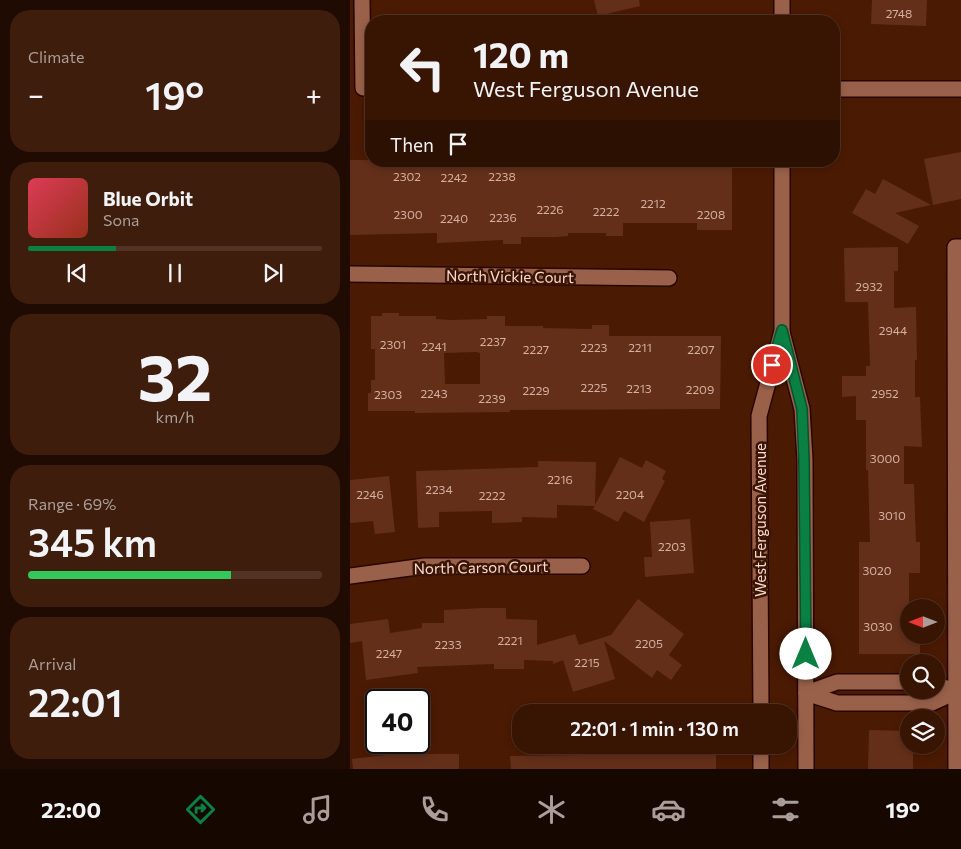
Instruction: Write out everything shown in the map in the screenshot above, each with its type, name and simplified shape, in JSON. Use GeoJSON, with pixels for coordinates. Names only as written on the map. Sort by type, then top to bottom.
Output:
{"type":"FeatureCollection","features":[{"type":"Feature","properties":{"kind":"street"},"geometry":{"type":"LineString","coordinates":[[361,88],[362,0]]}},
{"type":"Feature","properties":{"kind":"street"},"geometry":{"type":"LineString","coordinates":[[782,0],[782,15]]}},
{"type":"Feature","properties":{"kind":"street"},"geometry":{"type":"LineString","coordinates":[[840,89],[961,89]]}},
{"type":"Feature","properties":{"kind":"street","name":"West Ferguson Avenue"},"geometry":{"type":"LineString","coordinates":[[782,167],[782,330],[802,409],[805,470],[806,769]]}},
{"type":"Feature","properties":{"kind":"street"},"geometry":{"type":"LineString","coordinates":[[956,769],[958,247]]}},
{"type":"Feature","properties":{"kind":"street","name":"North Vickie Court"},"geometry":{"type":"LineString","coordinates":[[350,274],[669,278]]}},
{"type":"Feature","properties":{"kind":"street","name":"West Ferguson Avenue"},"geometry":{"type":"LineString","coordinates":[[761,704],[759,416],[782,330]]}},
{"type":"Feature","properties":{"kind":"street","name":"North Carson Court"},"geometry":{"type":"LineString","coordinates":[[350,576],[425,566],[582,566]]}},
{"type":"Feature","properties":{"kind":"street"},"geometry":{"type":"LineString","coordinates":[[806,693],[837,682],[900,682]]}},
{"type":"Feature","properties":{"kind":"street"},"geometry":{"type":"LineString","coordinates":[[945,688],[956,692]]}},
{"type":"Feature","properties":{"kind":"street"},"geometry":{"type":"LineString","coordinates":[[806,693],[837,703],[932,703],[956,692]]}},
{"type":"Feature","properties":{"kind":"street"},"geometry":{"type":"LineString","coordinates":[[761,754],[761,769]]}},
{"type":"Feature","properties":{"kind":"building"},"geometry":{"type":"Polygon","coordinates":[[[594,0],[639,0],[640,6],[598,15],[594,0]]]}},
{"type":"Feature","properties":{"kind":"building"},"geometry":{"type":"Polygon","coordinates":[[[872,0],[927,0],[926,26],[871,24],[872,0]]]}},
{"type":"Feature","properties":{"kind":"building"},"geometry":{"type":"Polygon","coordinates":[[[961,152],[961,199],[933,205],[924,159],[961,152]]]}},
{"type":"Feature","properties":{"kind":"building"},"geometry":{"type":"Polygon","coordinates":[[[350,160],[365,160],[365,167],[732,167],[732,230],[697,230],[697,223],[623,223],[623,236],[606,236],[606,233],[568,233],[568,236],[521,237],[521,244],[503,244],[503,240],[437,243],[437,233],[350,235],[350,160]]]}},
{"type":"Feature","properties":{"kind":"building"},"geometry":{"type":"Polygon","coordinates":[[[883,179],[931,205],[895,213],[919,226],[908,244],[852,213],[866,189],[875,194],[883,179]]]}},
{"type":"Feature","properties":{"kind":"building"},"geometry":{"type":"Polygon","coordinates":[[[898,247],[898,271],[894,271],[894,308],[916,307],[917,360],[915,360],[915,397],[920,397],[922,447],[904,446],[904,484],[914,484],[916,542],[920,542],[920,573],[909,573],[909,599],[900,599],[900,644],[920,644],[920,654],[859,654],[859,542],[870,542],[868,470],[866,470],[866,420],[856,420],[856,396],[842,397],[842,376],[866,376],[866,366],[870,366],[868,302],[845,302],[844,248],[898,247]]]}},
{"type":"Feature","properties":{"kind":"building"},"geometry":{"type":"Polygon","coordinates":[[[382,313],[399,313],[399,316],[436,316],[436,319],[451,320],[487,319],[487,316],[505,316],[505,326],[592,329],[592,325],[609,325],[609,336],[721,336],[720,409],[510,410],[510,412],[415,413],[415,411],[368,411],[368,393],[371,393],[371,380],[375,380],[375,349],[371,349],[371,316],[382,316],[382,313]],[[444,353],[445,384],[480,384],[480,353],[444,353]]]}},
{"type":"Feature","properties":{"kind":"building"},"geometry":{"type":"Polygon","coordinates":[[[620,457],[642,468],[646,460],[666,471],[662,479],[665,481],[644,522],[624,511],[618,522],[593,509],[595,506],[557,505],[557,518],[522,517],[522,522],[492,523],[492,511],[439,512],[439,527],[418,528],[416,471],[538,467],[538,461],[596,462],[595,505],[620,457]]]}},
{"type":"Feature","properties":{"kind":"building"},"geometry":{"type":"Polygon","coordinates":[[[389,476],[395,532],[375,534],[373,521],[350,523],[350,480],[389,476]]]}},
{"type":"Feature","properties":{"kind":"building"},"geometry":{"type":"Polygon","coordinates":[[[690,519],[694,573],[645,577],[644,557],[652,557],[650,522],[690,519]]]}},
{"type":"Feature","properties":{"kind":"building"},"geometry":{"type":"Polygon","coordinates":[[[638,599],[684,634],[669,655],[682,665],[671,680],[657,670],[652,678],[604,641],[615,679],[573,692],[563,660],[553,664],[553,661],[524,660],[524,669],[494,669],[494,664],[417,667],[418,673],[366,680],[362,641],[350,643],[350,624],[388,619],[390,633],[422,628],[422,623],[444,623],[444,610],[506,608],[506,619],[537,620],[537,645],[575,634],[579,645],[611,635],[638,599]]]}},
{"type":"Feature","properties":{"kind":"building"},"geometry":{"type":"Polygon","coordinates":[[[869,730],[900,731],[900,754],[913,754],[913,769],[868,769],[869,730]]]}},
{"type":"Feature","properties":{"kind":"building"},"geometry":{"type":"Polygon","coordinates":[[[394,754],[459,754],[459,769],[353,769],[352,759],[394,754]]]}},
{"type":"Feature","properties":{"kind":"building"},"geometry":{"type":"Polygon","coordinates":[[[716,754],[716,769],[511,769],[510,756],[716,754]]]}},
{"type":"Feature","properties":{"kind":"route"},"geometry":{"type":"LineString","coordinates":[[772,365],[782,330],[802,409],[806,654]]}}]}
